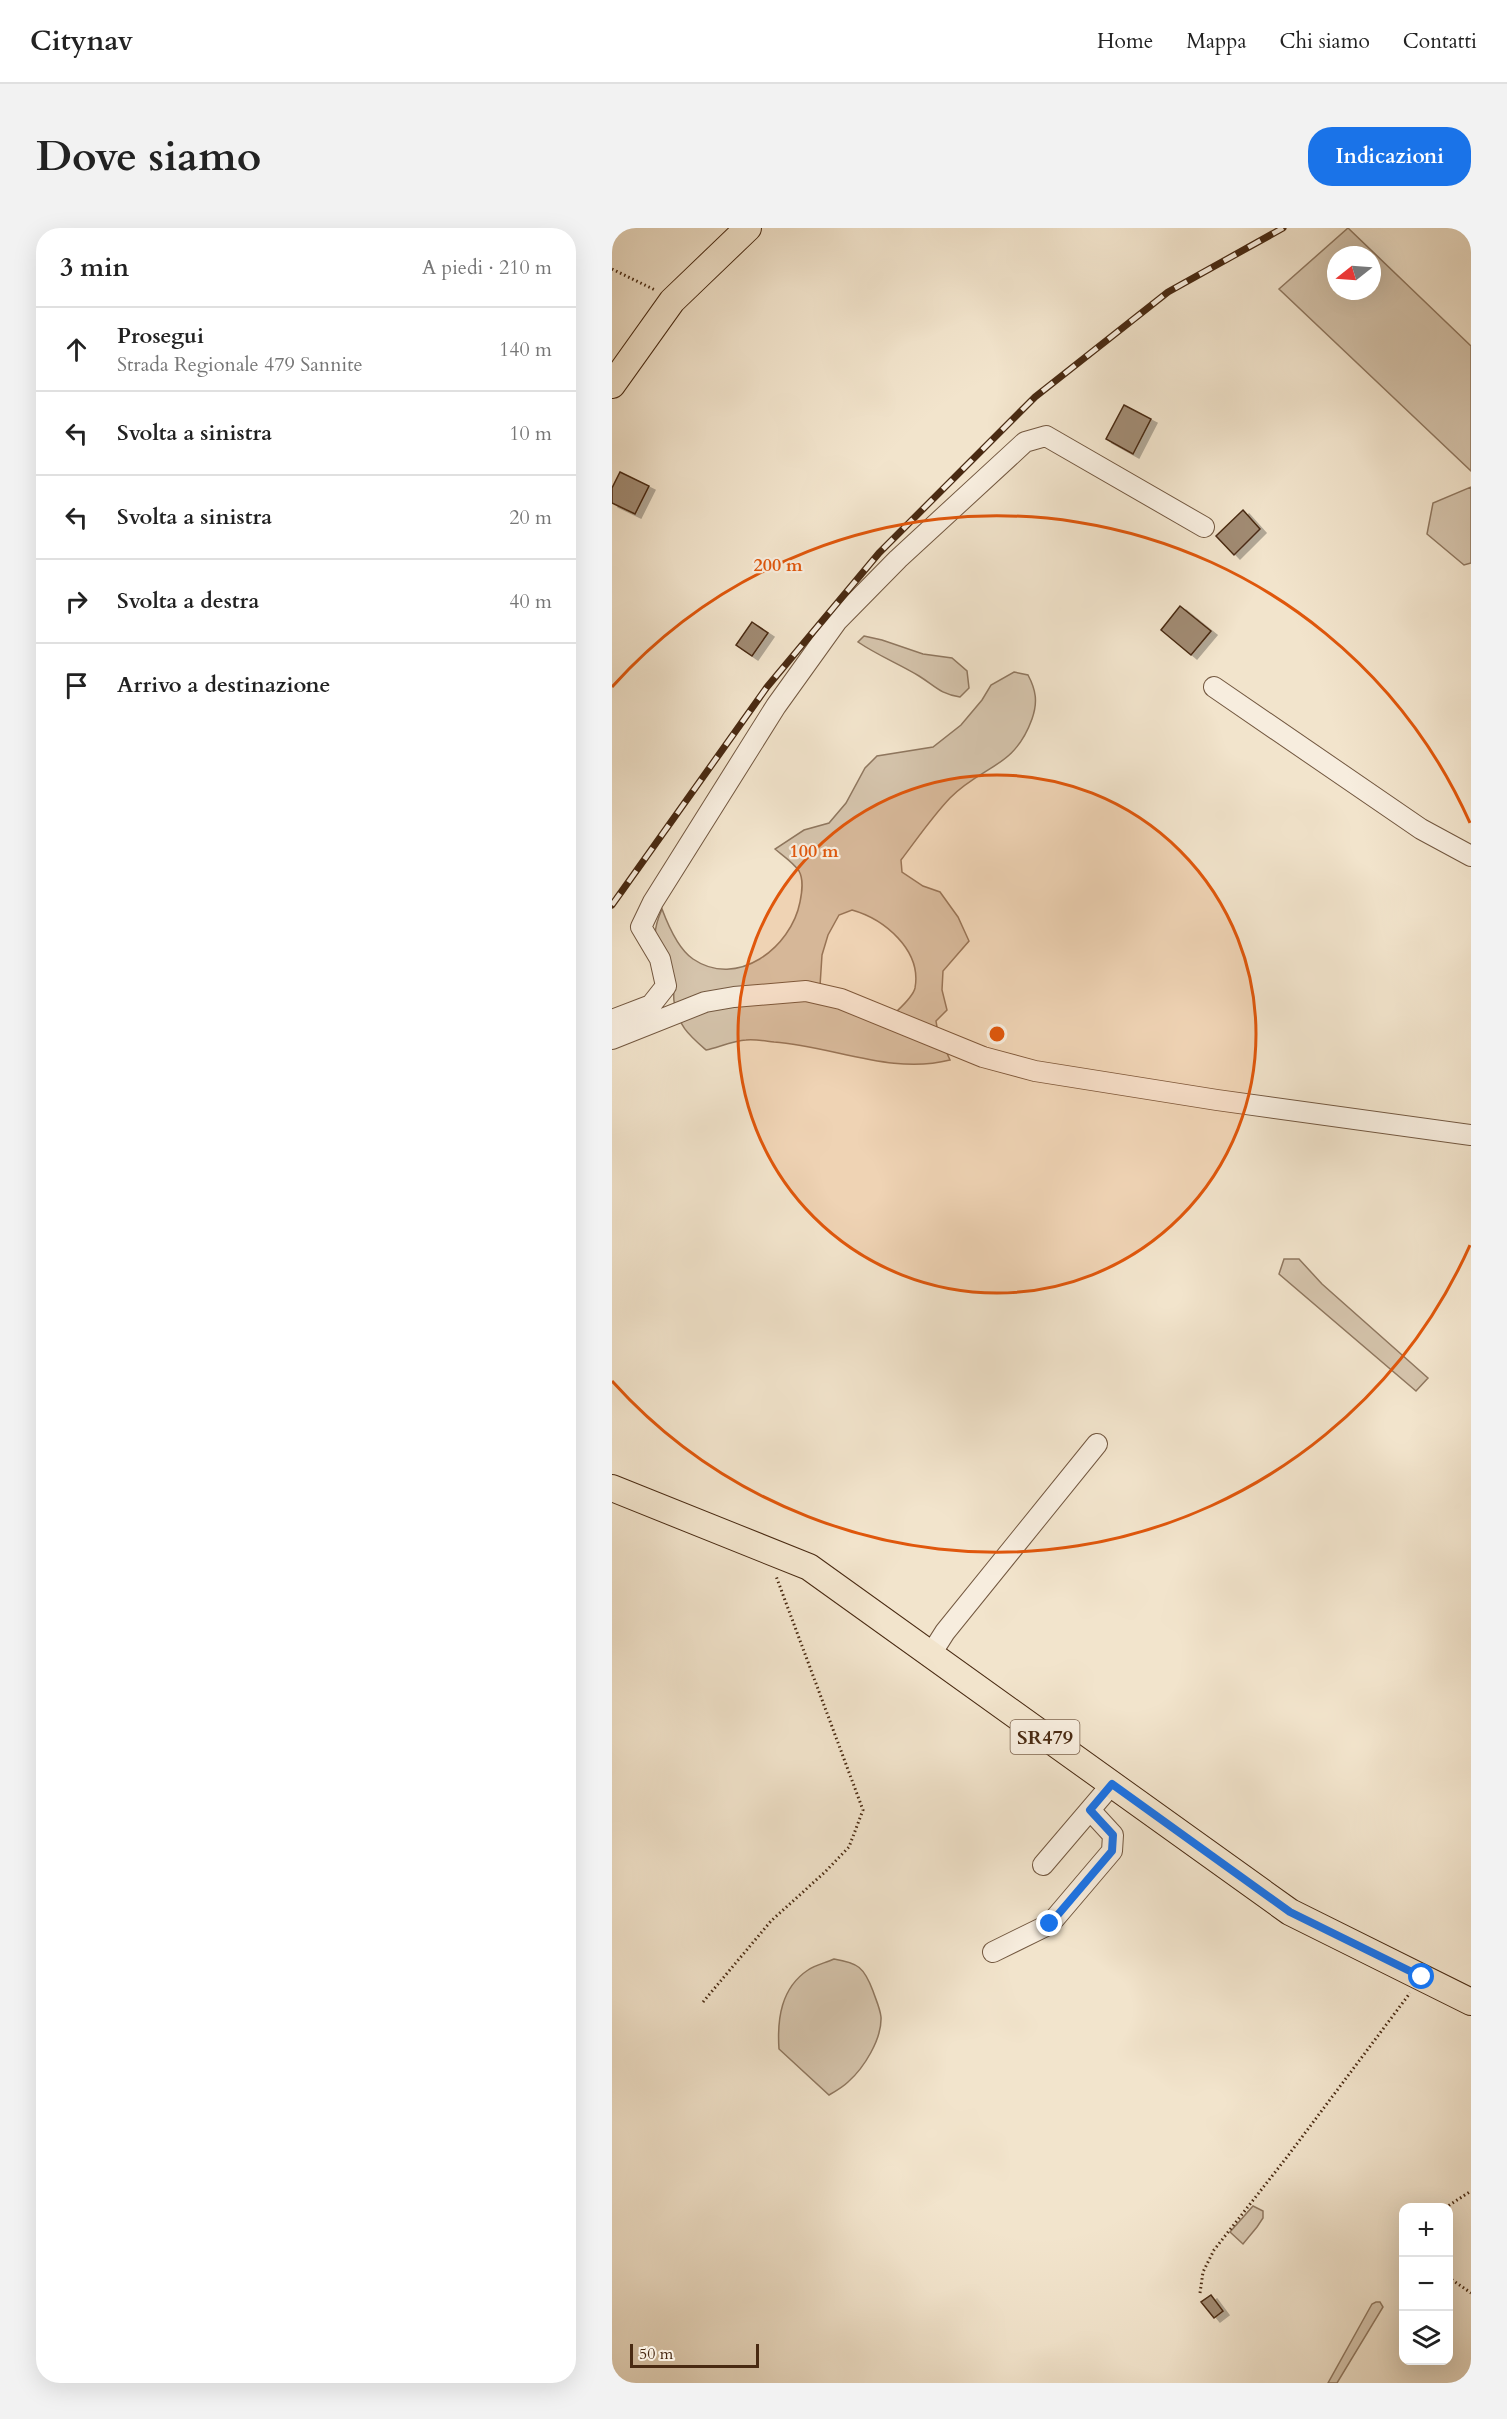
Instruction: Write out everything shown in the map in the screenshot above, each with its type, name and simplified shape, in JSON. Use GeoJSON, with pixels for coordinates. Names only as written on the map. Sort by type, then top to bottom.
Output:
{"type":"FeatureCollection","features":[{"type":"Feature","properties":{"kind":"main road"},"geometry":{"type":"LineString","coordinates":[[612,385],[672,301],[748,228]]}},
{"type":"Feature","properties":{"kind":"main road","name":"SR479"},"geometry":{"type":"LineString","coordinates":[[612,1488],[809,1567],[1290,1912],[1471,2001]]}},
{"type":"Feature","properties":{"kind":"street"},"geometry":{"type":"LineString","coordinates":[[612,1020],[651,1005],[666,986],[660,959],[641,927],[653,902],[783,696],[837,621],[898,559],[1025,442],[1046,436],[1204,527]]}},
{"type":"Feature","properties":{"kind":"street"},"geometry":{"type":"LineString","coordinates":[[1214,687],[1421,829],[1471,856]]}},
{"type":"Feature","properties":{"kind":"street"},"geometry":{"type":"LineString","coordinates":[[612,1039],[705,1002],[734,997],[806,991],[841,999],[974,1054],[1035,1071],[1217,1100],[1471,1135]]}},
{"type":"Feature","properties":{"kind":"street"},"geometry":{"type":"LineString","coordinates":[[931,1654],[945,1632],[1097,1444]]}},
{"type":"Feature","properties":{"kind":"street"},"geometry":{"type":"LineString","coordinates":[[1043,1865],[1112,1784]]}},
{"type":"Feature","properties":{"kind":"street"},"geometry":{"type":"LineString","coordinates":[[993,1952],[1050,1924],[1112,1851],[1113,1835],[1090,1810]]}},
{"type":"Feature","properties":{"kind":"path"},"geometry":{"type":"LineString","coordinates":[[612,269],[672,301]]}},
{"type":"Feature","properties":{"kind":"path"},"geometry":{"type":"LineString","coordinates":[[703,2002],[771,1921],[849,1847],[863,1810],[765,1550]]}},
{"type":"Feature","properties":{"kind":"path"},"geometry":{"type":"LineString","coordinates":[[1200,2293],[1203,2272],[1214,2250],[1422,1977]]}},
{"type":"Feature","properties":{"kind":"path"},"geometry":{"type":"LineString","coordinates":[[1453,2203],[1471,2191]]}},
{"type":"Feature","properties":{"kind":"path"},"geometry":{"type":"LineString","coordinates":[[1453,2280],[1471,2293]]}},
{"type":"Feature","properties":{"kind":"shaded area"},"geometry":{"type":"Polygon","coordinates":[[[1348,228],[1367,246],[1328,246],[1348,228]]]}},
{"type":"Feature","properties":{"kind":"shaded area"},"geometry":{"type":"Polygon","coordinates":[[[1327,247],[1327,300],[1381,300],[1381,260],[1471,346],[1471,471],[1279,289],[1327,247]]]}},
{"type":"Feature","properties":{"kind":"shaded area"},"geometry":{"type":"Polygon","coordinates":[[[1471,487],[1471,563],[1464,565],[1427,534],[1433,503],[1471,487]]]}},
{"type":"Feature","properties":{"kind":"shaded area"},"geometry":{"type":"Polygon","coordinates":[[[864,636],[923,654],[952,658],[967,671],[969,688],[960,697],[942,692],[919,676],[858,642],[864,636]]]}},
{"type":"Feature","properties":{"kind":"shaded area"},"geometry":{"type":"Polygon","coordinates":[[[1014,672],[1028,675],[1033,686],[1035,702],[1034,713],[1025,735],[1007,757],[962,787],[950,798],[901,860],[902,872],[923,886],[940,892],[958,917],[969,941],[943,971],[942,990],[947,1010],[936,1021],[938,1033],[950,1060],[928,1064],[884,1062],[796,1045],[753,1040],[706,1050],[694,1040],[678,1017],[673,978],[656,939],[655,931],[662,909],[678,943],[693,959],[710,967],[727,969],[744,966],[760,959],[786,935],[795,919],[800,902],[801,875],[791,862],[775,849],[804,830],[829,823],[846,803],[865,768],[877,756],[933,747],[961,725],[991,685],[1014,672]],[[852,910],[839,915],[828,935],[822,955],[820,986],[894,1014],[914,991],[916,974],[913,961],[898,938],[864,914],[852,910]]]}},
{"type":"Feature","properties":{"kind":"shaded area"},"geometry":{"type":"Polygon","coordinates":[[[1284,1259],[1299,1259],[1322,1284],[1428,1378],[1416,1391],[1279,1274],[1284,1259]]]}},
{"type":"Feature","properties":{"kind":"shaded area"},"geometry":{"type":"Polygon","coordinates":[[[834,1959],[849,1962],[863,1971],[879,2007],[881,2026],[866,2061],[846,2084],[829,2095],[779,2049],[779,2027],[786,1995],[799,1977],[817,1965],[834,1959]]]}},
{"type":"Feature","properties":{"kind":"shaded area"},"geometry":{"type":"Polygon","coordinates":[[[1253,2206],[1263,2211],[1263,2218],[1243,2244],[1230,2232],[1253,2206]]]}},
{"type":"Feature","properties":{"kind":"shaded area"},"geometry":{"type":"Polygon","coordinates":[[[1380,2302],[1383,2307],[1337,2383],[1328,2383],[1372,2304],[1380,2302]]]}},
{"type":"Feature","properties":{"kind":"building"},"geometry":{"type":"Polygon","coordinates":[[[1124,405],[1151,419],[1133,454],[1106,439],[1124,405]]]}},
{"type":"Feature","properties":{"kind":"building"},"geometry":{"type":"Polygon","coordinates":[[[620,472],[649,486],[635,514],[612,503],[612,488],[620,472]]]}},
{"type":"Feature","properties":{"kind":"building"},"geometry":{"type":"Polygon","coordinates":[[[1243,510],[1260,529],[1234,555],[1216,536],[1243,510]]]}},
{"type":"Feature","properties":{"kind":"building"},"geometry":{"type":"Polygon","coordinates":[[[1180,606],[1211,631],[1191,655],[1161,630],[1180,606]]]}},
{"type":"Feature","properties":{"kind":"building"},"geometry":{"type":"Polygon","coordinates":[[[752,622],[768,633],[752,656],[736,645],[752,622]]]}},
{"type":"Feature","properties":{"kind":"building"},"geometry":{"type":"Polygon","coordinates":[[[1211,2295],[1223,2311],[1214,2318],[1201,2302],[1211,2295]]]}},
{"type":"Feature","properties":{"kind":"railway"},"geometry":{"type":"LineString","coordinates":[[612,905],[767,687],[879,553],[1035,397],[1168,292],[1283,228]]}},
{"type":"Feature","properties":{"kind":"route"},"geometry":{"type":"LineString","coordinates":[[1050,1924],[1112,1851],[1113,1835],[1090,1810],[1112,1784],[1290,1912],[1422,1977]]}}]}
